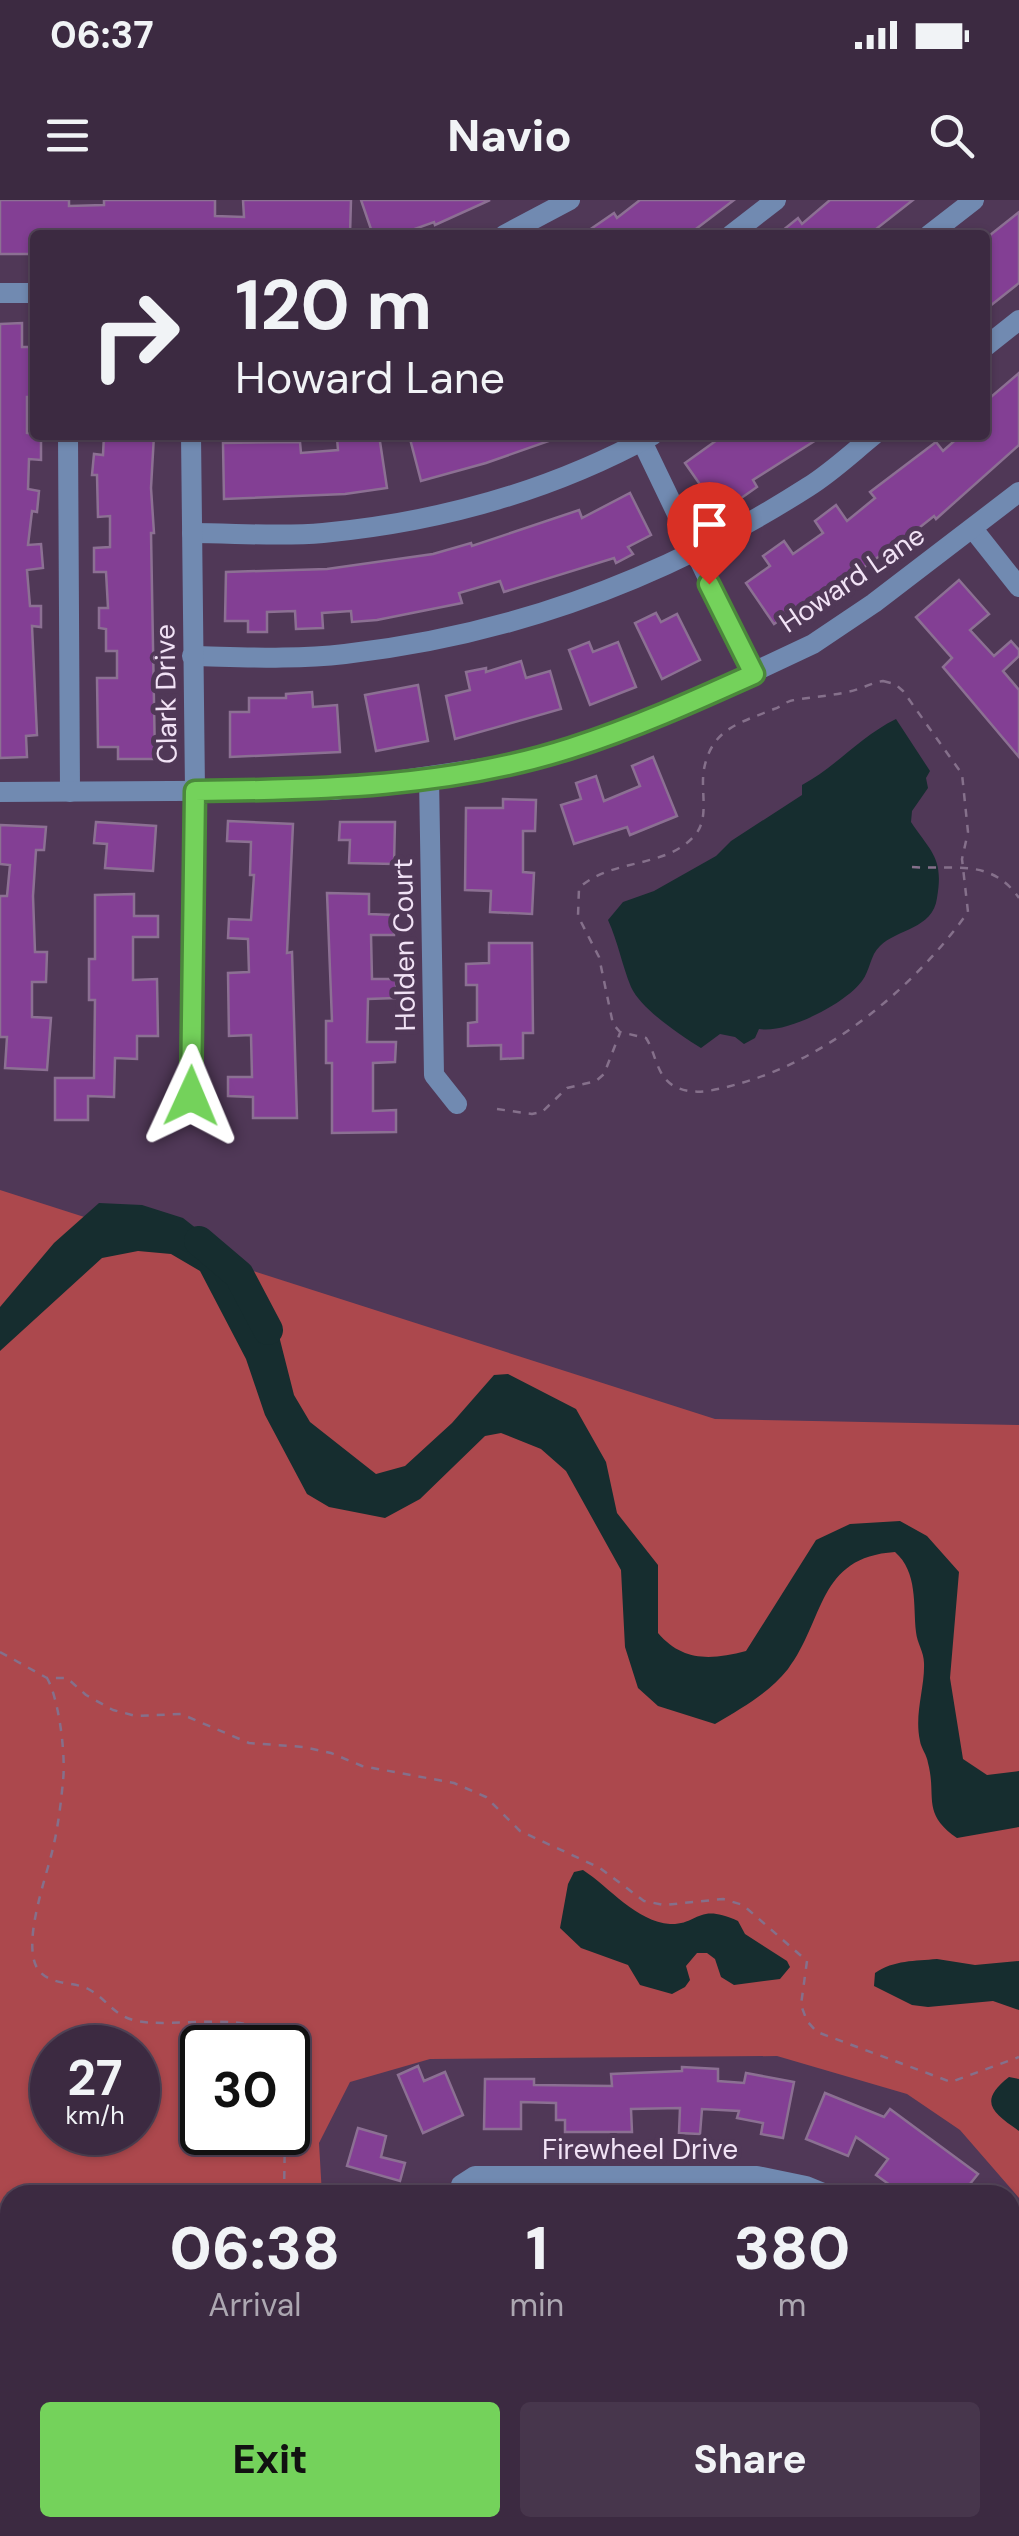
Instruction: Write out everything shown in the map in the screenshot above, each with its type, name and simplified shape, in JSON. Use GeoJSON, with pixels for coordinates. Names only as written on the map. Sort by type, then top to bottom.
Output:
{"type":"FeatureCollection","features":[{"type":"Feature","properties":{"kind":"street"},"geometry":{"type":"LineString","coordinates":[[538,228],[570,200]]}},
{"type":"Feature","properties":{"kind":"street"},"geometry":{"type":"LineString","coordinates":[[738,230],[776,200]]}},
{"type":"Feature","properties":{"kind":"street"},"geometry":{"type":"LineString","coordinates":[[935,230],[974,200]]}},
{"type":"Feature","properties":{"kind":"street"},"geometry":{"type":"LineString","coordinates":[[0,293],[30,292]]}},
{"type":"Feature","properties":{"kind":"street"},"geometry":{"type":"LineString","coordinates":[[990,343],[1019,320]]}},
{"type":"Feature","properties":{"kind":"street"},"geometry":{"type":"LineString","coordinates":[[68,440],[70,792]]}},
{"type":"Feature","properties":{"kind":"street","name":"Clark Drive"},"geometry":{"type":"LineString","coordinates":[[168,1124],[191,1096],[195,791],[191,440]]}},
{"type":"Feature","properties":{"kind":"street"},"geometry":{"type":"LineString","coordinates":[[192,533],[319,533],[408,523],[498,500],[595,466],[640,440]]}},
{"type":"Feature","properties":{"kind":"street"},"geometry":{"type":"LineString","coordinates":[[646,440],[694,554],[754,674]]}},
{"type":"Feature","properties":{"kind":"street"},"geometry":{"type":"LineString","coordinates":[[192,656],[310,657],[432,640],[506,624],[571,604],[694,554],[812,485],[868,440]]}},
{"type":"Feature","properties":{"kind":"street","name":"Howard Lane"},"geometry":{"type":"LineString","coordinates":[[0,792],[334,790],[429,777],[568,750],[660,716],[812,644],[1019,492]]}},
{"type":"Feature","properties":{"kind":"street"},"geometry":{"type":"LineString","coordinates":[[973,529],[1019,587]]}},
{"type":"Feature","properties":{"kind":"street","name":"Holden Court"},"geometry":{"type":"LineString","coordinates":[[429,777],[434,1075],[457,1104]]}},
{"type":"Feature","properties":{"kind":"street","name":"Firewheel Drive"},"geometry":{"type":"LineString","coordinates":[[461,2185],[475,2176],[581,2185],[757,2176],[801,2185]]}},
{"type":"Feature","properties":{"kind":"path"},"geometry":{"type":"LineString","coordinates":[[871,683],[896,684],[962,774],[968,832],[962,868],[968,912],[935,953],[887,998],[806,1058],[761,1078],[717,1090],[692,1092],[666,1081],[646,1038],[620,1032],[613,1024],[600,956],[578,916],[579,888],[592,876],[662,855],[695,836],[704,820],[702,796],[710,745],[720,735],[790,700],[854,691],[871,683]]}},
{"type":"Feature","properties":{"kind":"path"},"geometry":{"type":"LineString","coordinates":[[912,867],[982,868],[998,874],[1019,898]]}},
{"type":"Feature","properties":{"kind":"path"},"geometry":{"type":"LineString","coordinates":[[497,1108],[542,1112],[567,1088],[596,1081],[604,1074],[620,1032]]}},
{"type":"Feature","properties":{"kind":"path"},"geometry":{"type":"LineString","coordinates":[[0,1652],[47,1678],[67,1678],[86,1695],[113,1710],[136,1716],[181,1714],[249,1743],[331,1753],[362,1766],[454,1784],[486,1798],[520,1830],[600,1868],[644,1900],[664,1906],[722,1899],[742,1905],[806,1961],[801,2005],[806,2021],[834,2041],[869,2049],[951,2082],[1019,2057]]}},
{"type":"Feature","properties":{"kind":"path"},"geometry":{"type":"LineString","coordinates":[[47,1678],[57,1695],[64,1776],[53,1849],[39,1898],[32,1946],[34,1963],[40,1973],[54,1982],[90,1990],[116,2014],[136,2021],[251,2025]]}},
{"type":"Feature","properties":{"kind":"path"},"geometry":{"type":"LineString","coordinates":[[284,2185],[285,2155]]}},
{"type":"Feature","properties":{"kind":"shaded area"},"geometry":{"type":"Polygon","coordinates":[[[896,719],[930,771],[926,778],[928,788],[912,811],[911,822],[937,864],[939,884],[934,908],[922,922],[880,946],[862,981],[829,1008],[784,1027],[759,1029],[755,1038],[744,1044],[720,1034],[701,1048],[662,1021],[636,995],[608,920],[623,902],[654,891],[716,856],[731,841],[802,795],[802,785],[896,719]]]}},
{"type":"Feature","properties":{"kind":"shaded area"},"geometry":{"type":"Polygon","coordinates":[[[0,1190],[715,1419],[1019,1425],[1019,2185],[1008,2185],[960,2130],[907,2094],[777,2056],[430,2059],[350,2082],[319,2143],[321,2185],[0,2185],[0,1190]]]}},
{"type":"Feature","properties":{"kind":"shaded area"},"geometry":{"type":"Polygon","coordinates":[[[99,1203],[142,1205],[183,1218],[211,1240],[279,1336],[294,1395],[310,1422],[376,1474],[405,1466],[452,1423],[494,1375],[508,1374],[576,1409],[606,1462],[617,1513],[658,1565],[658,1633],[688,1654],[709,1657],[746,1651],[816,1540],[850,1524],[900,1521],[927,1536],[959,1572],[950,1678],[963,1759],[987,1775],[1019,1771],[1019,1827],[957,1838],[934,1812],[930,1775],[918,1731],[924,1659],[917,1636],[911,1579],[895,1552],[870,1556],[851,1565],[837,1578],[788,1669],[763,1693],[715,1724],[658,1706],[638,1688],[625,1647],[621,1570],[566,1471],[541,1449],[501,1433],[485,1436],[420,1499],[385,1518],[329,1507],[307,1494],[265,1415],[246,1359],[200,1271],[171,1254],[138,1251],[102,1258],[0,1351],[0,1307],[54,1243],[99,1203]]]}},
{"type":"Feature","properties":{"kind":"shaded area"},"geometry":{"type":"Polygon","coordinates":[[[583,1870],[635,1911],[658,1922],[680,1923],[706,1914],[738,1921],[745,1934],[787,1961],[790,1967],[780,1979],[734,1985],[721,1977],[715,1959],[707,1953],[697,1953],[686,1966],[690,1980],[685,1987],[672,1994],[640,1985],[628,1965],[581,1948],[560,1928],[568,1884],[574,1872],[583,1870]]]}},
{"type":"Feature","properties":{"kind":"shaded area"},"geometry":{"type":"Polygon","coordinates":[[[937,1959],[975,1965],[1019,1961],[1019,2010],[993,2001],[912,2005],[874,1986],[875,1973],[882,1969],[937,1959]]]}},
{"type":"Feature","properties":{"kind":"shaded area"},"geometry":{"type":"Polygon","coordinates":[[[1009,2077],[1019,2079],[1019,2131],[992,2107],[993,2093],[1009,2077]]]}},
{"type":"Feature","properties":{"kind":"building"},"geometry":{"type":"Polygon","coordinates":[[[0,200],[69,200],[69,206],[104,205],[104,200],[215,200],[215,216],[244,217],[243,200],[351,200],[350,230],[30,230],[30,254],[0,254],[0,200]]]}},
{"type":"Feature","properties":{"kind":"building"},"geometry":{"type":"Polygon","coordinates":[[[361,200],[490,200],[435,225],[434,222],[412,230],[371,230],[361,200]]]}},
{"type":"Feature","properties":{"kind":"building"},"geometry":{"type":"Polygon","coordinates":[[[640,200],[734,200],[695,230],[589,230],[614,213],[617,218],[640,200]]]}},
{"type":"Feature","properties":{"kind":"building"},"geometry":{"type":"Polygon","coordinates":[[[830,200],[913,200],[877,230],[783,230],[798,218],[802,224],[830,200]]]}},
{"type":"Feature","properties":{"kind":"building"},"geometry":{"type":"Polygon","coordinates":[[[1019,212],[1019,283],[990,306],[990,235],[1019,212]]]}},
{"type":"Feature","properties":{"kind":"building"},"geometry":{"type":"Polygon","coordinates":[[[22,323],[22,347],[30,347],[27,433],[30,440],[41,440],[41,460],[29,459],[28,489],[39,491],[28,545],[41,544],[43,568],[27,570],[30,606],[41,606],[41,627],[32,626],[37,735],[26,736],[27,757],[0,758],[0,324],[22,323]]]}},
{"type":"Feature","properties":{"kind":"building"},"geometry":{"type":"Polygon","coordinates":[[[1019,373],[1019,445],[936,519],[934,516],[886,554],[774,624],[746,583],[770,566],[763,556],[784,541],[793,554],[823,533],[815,521],[836,505],[847,521],[875,498],[870,492],[936,442],[943,451],[955,440],[990,440],[990,398],[1019,373]]]}},
{"type":"Feature","properties":{"kind":"building"},"geometry":{"type":"Polygon","coordinates":[[[104,440],[154,440],[151,533],[155,759],[118,759],[118,747],[98,747],[97,678],[117,678],[117,651],[106,651],[106,629],[99,628],[99,608],[108,608],[106,572],[94,572],[94,548],[110,547],[110,516],[98,517],[97,475],[92,475],[94,454],[103,455],[104,440]]]}},
{"type":"Feature","properties":{"kind":"building"},"geometry":{"type":"Polygon","coordinates":[[[337,440],[380,440],[387,488],[345,494],[224,499],[223,443],[300,442],[301,453],[338,450],[337,440]]]}},
{"type":"Feature","properties":{"kind":"building"},"geometry":{"type":"Polygon","coordinates":[[[410,440],[551,440],[486,463],[421,481],[410,440]]]}},
{"type":"Feature","properties":{"kind":"building"},"geometry":{"type":"Polygon","coordinates":[[[717,440],[816,440],[753,480],[757,487],[720,513],[685,463],[717,440]]]}},
{"type":"Feature","properties":{"kind":"building"},"geometry":{"type":"Polygon","coordinates":[[[630,493],[651,535],[628,547],[633,554],[616,563],[614,558],[504,592],[500,581],[459,593],[462,603],[377,620],[352,622],[351,611],[322,613],[323,628],[296,629],[295,611],[267,612],[267,632],[248,632],[248,621],[225,621],[226,572],[327,569],[433,554],[471,543],[472,546],[579,510],[582,518],[630,493]]]}},
{"type":"Feature","properties":{"kind":"building"},"geometry":{"type":"Polygon","coordinates":[[[959,580],[989,614],[970,630],[994,656],[1011,641],[1019,650],[1019,656],[1003,671],[1019,690],[1019,757],[943,667],[952,658],[916,617],[959,580]]]}},
{"type":"Feature","properties":{"kind":"building"},"geometry":{"type":"Polygon","coordinates":[[[656,613],[661,622],[677,614],[700,660],[662,679],[635,623],[656,613]]]}},
{"type":"Feature","properties":{"kind":"building"},"geometry":{"type":"Polygon","coordinates":[[[589,642],[593,652],[618,642],[636,687],[590,705],[569,650],[589,642]]]}},
{"type":"Feature","properties":{"kind":"building"},"geometry":{"type":"Polygon","coordinates":[[[521,661],[526,678],[550,671],[561,709],[455,739],[446,696],[470,690],[466,672],[486,668],[486,672],[521,661]]]}},
{"type":"Feature","properties":{"kind":"building"},"geometry":{"type":"Polygon","coordinates":[[[418,685],[428,741],[376,751],[365,695],[418,685]]]}},
{"type":"Feature","properties":{"kind":"building"},"geometry":{"type":"Polygon","coordinates":[[[312,692],[313,707],[337,705],[340,752],[230,757],[230,712],[249,712],[249,698],[286,698],[286,694],[312,692]]]}},
{"type":"Feature","properties":{"kind":"building"},"geometry":{"type":"Polygon","coordinates":[[[653,757],[677,816],[630,835],[627,827],[574,844],[561,805],[581,799],[576,783],[596,776],[604,801],[640,786],[632,766],[653,757]]]}},
{"type":"Feature","properties":{"kind":"building"},"geometry":{"type":"Polygon","coordinates":[[[503,799],[536,800],[535,831],[523,831],[523,872],[534,873],[532,914],[490,912],[491,891],[465,890],[466,808],[503,808],[503,799]]]}},
{"type":"Feature","properties":{"kind":"building"},"geometry":{"type":"Polygon","coordinates":[[[228,821],[293,824],[287,953],[292,952],[297,1118],[253,1118],[253,1097],[228,1096],[228,1077],[252,1077],[251,1035],[229,1036],[228,973],[249,972],[248,939],[228,938],[229,919],[251,920],[254,875],[250,875],[251,842],[227,841],[228,821]]]}},
{"type":"Feature","properties":{"kind":"building"},"geometry":{"type":"Polygon","coordinates":[[[96,822],[156,826],[153,871],[105,868],[107,844],[94,843],[96,822]]]}},
{"type":"Feature","properties":{"kind":"building"},"geometry":{"type":"Polygon","coordinates":[[[340,822],[395,822],[394,864],[349,863],[350,840],[339,840],[340,822]]]}},
{"type":"Feature","properties":{"kind":"building"},"geometry":{"type":"Polygon","coordinates":[[[0,825],[46,827],[44,850],[36,850],[33,896],[35,952],[47,952],[46,982],[32,982],[32,1017],[51,1018],[47,1070],[5,1068],[7,1037],[0,1037],[0,896],[7,896],[10,865],[0,864],[0,825]]]}},
{"type":"Feature","properties":{"kind":"building"},"geometry":{"type":"Polygon","coordinates":[[[327,893],[369,894],[369,914],[394,915],[394,935],[371,935],[372,979],[396,979],[396,998],[368,999],[367,1042],[396,1042],[395,1062],[373,1063],[373,1111],[396,1110],[396,1132],[332,1133],[332,1063],[326,1063],[326,1021],[332,1021],[327,893]]]}},
{"type":"Feature","properties":{"kind":"building"},"geometry":{"type":"Polygon","coordinates":[[[134,894],[134,916],[158,916],[158,937],[133,937],[133,980],[157,979],[158,1036],[137,1036],[137,1059],[115,1058],[114,1097],[88,1096],[88,1120],[55,1120],[55,1078],[94,1078],[95,1000],[89,1000],[89,959],[95,959],[95,895],[134,894]]]}},
{"type":"Feature","properties":{"kind":"building"},"geometry":{"type":"Polygon","coordinates":[[[489,943],[532,943],[533,1033],[523,1033],[523,1058],[501,1059],[501,1045],[468,1046],[468,1023],[477,1022],[477,985],[466,985],[466,964],[489,963],[489,943]]]}},
{"type":"Feature","properties":{"kind":"building"},"geometry":{"type":"Polygon","coordinates":[[[418,2066],[424,2081],[445,2072],[463,2115],[423,2133],[398,2075],[418,2066]]]}},
{"type":"Feature","properties":{"kind":"building"},"geometry":{"type":"Polygon","coordinates":[[[682,2067],[718,2069],[718,2081],[744,2083],[746,2073],[794,2082],[783,2138],[761,2134],[763,2123],[737,2118],[739,2111],[702,2109],[700,2134],[679,2133],[680,2108],[631,2109],[632,2132],[565,2132],[565,2120],[556,2120],[556,2103],[521,2102],[521,2129],[484,2129],[485,2079],[534,2079],[534,2085],[612,2086],[611,2074],[682,2071],[682,2067]]]}},
{"type":"Feature","properties":{"kind":"building"},"geometry":{"type":"Polygon","coordinates":[[[825,2093],[884,2117],[890,2109],[978,2174],[969,2185],[890,2185],[876,2175],[888,2159],[856,2137],[848,2156],[806,2139],[825,2093]]]}},
{"type":"Feature","properties":{"kind":"building"},"geometry":{"type":"Polygon","coordinates":[[[358,2128],[386,2136],[381,2157],[405,2163],[400,2181],[347,2166],[358,2128]]]}},
{"type":"Feature","properties":{"kind":"waterway"},"geometry":{"type":"LineString","coordinates":[[199,1241],[239,1275],[268,1330]]}},
{"type":"Feature","properties":{"kind":"route"},"geometry":{"type":"LineString","coordinates":[[191,1096],[195,791],[334,790],[460,772],[568,750],[660,716],[754,674],[709,584]]}}]}
